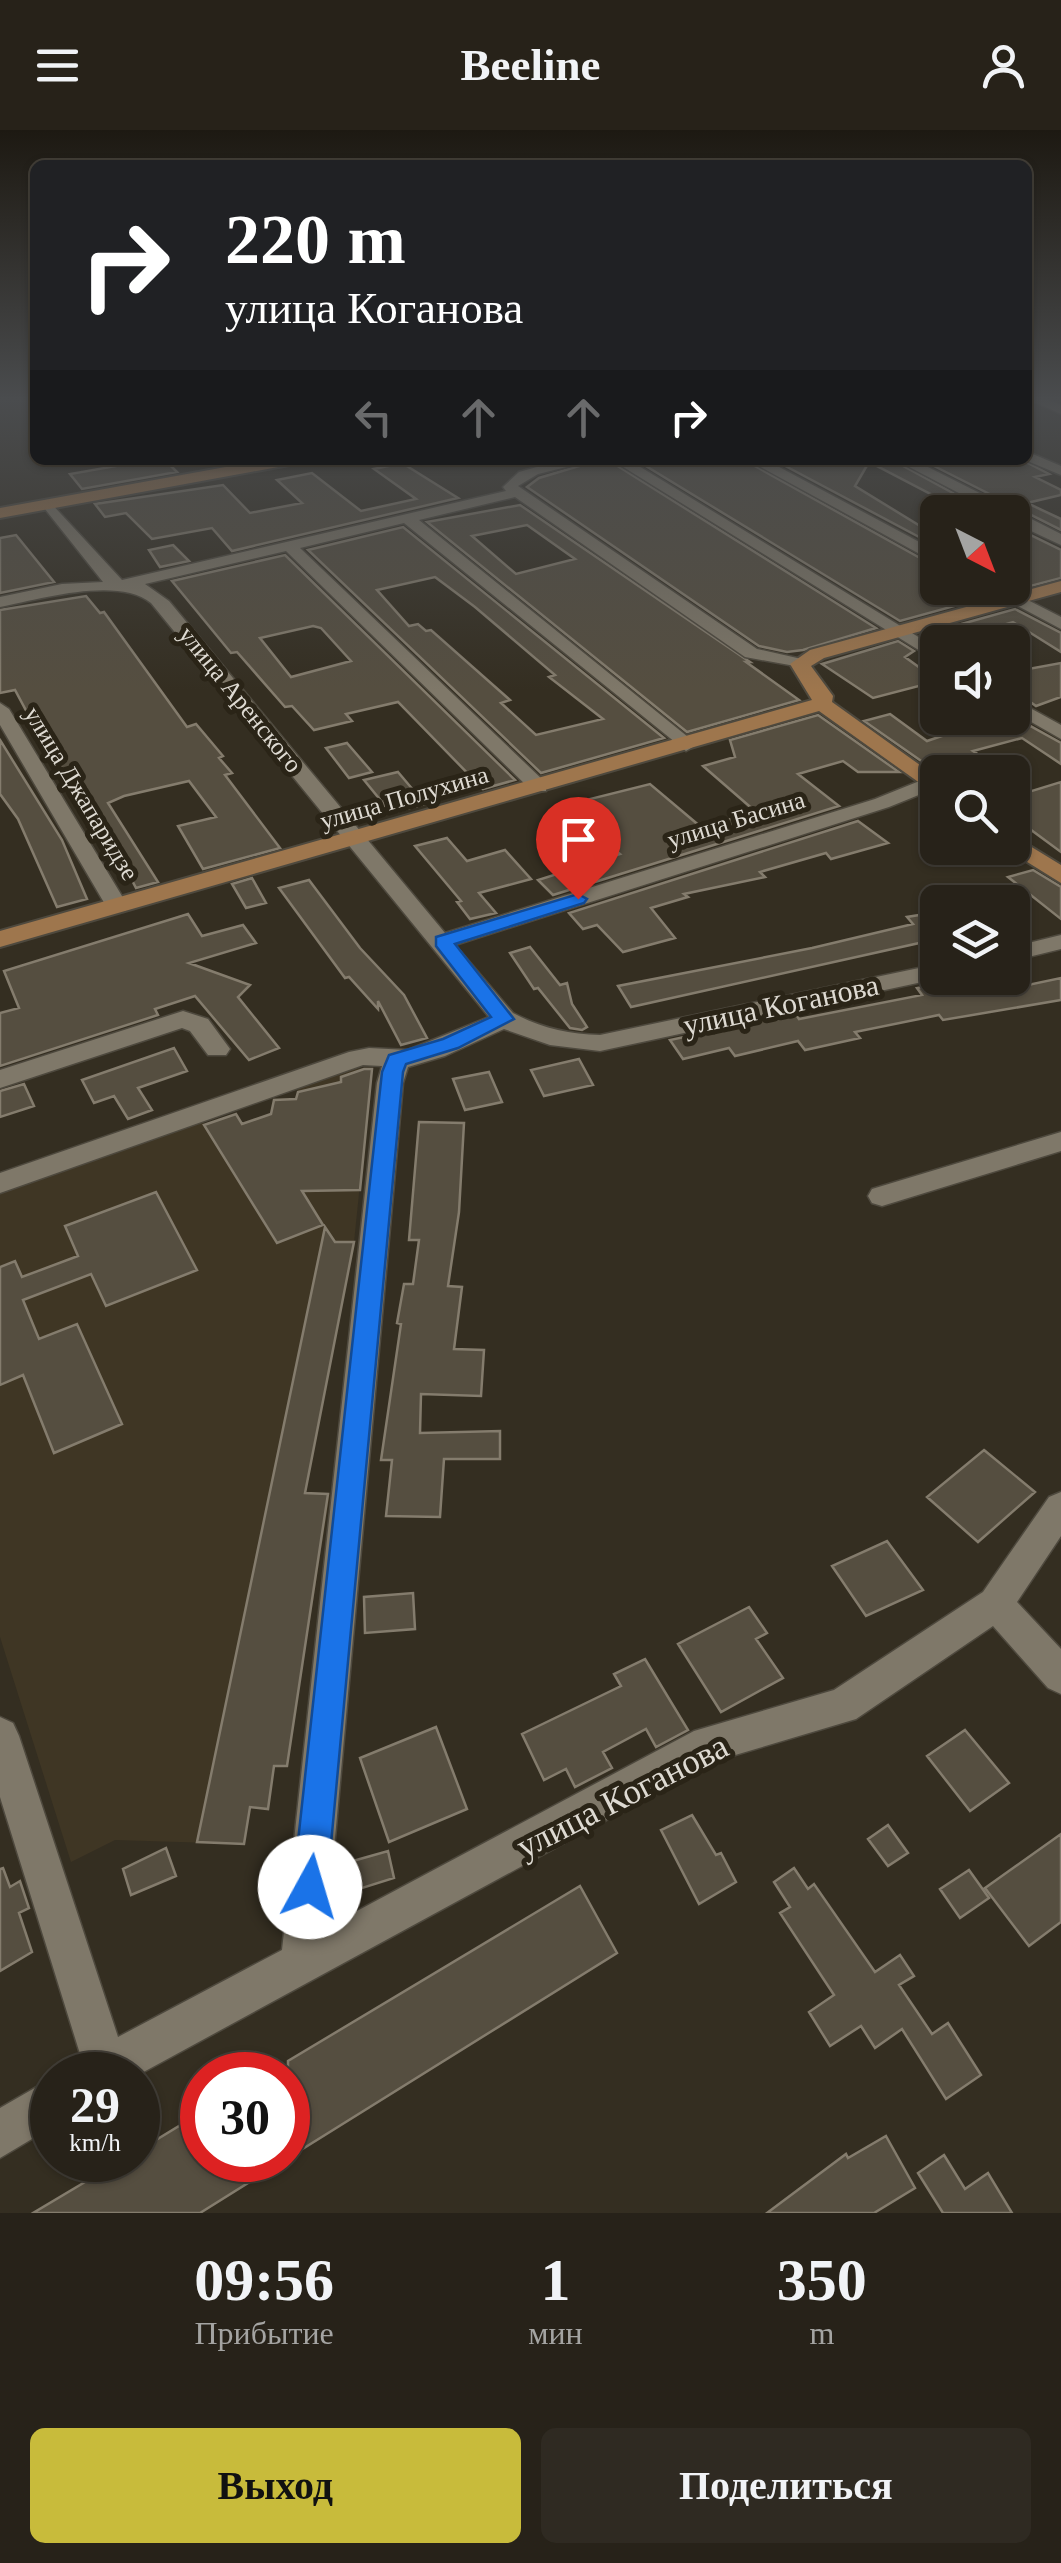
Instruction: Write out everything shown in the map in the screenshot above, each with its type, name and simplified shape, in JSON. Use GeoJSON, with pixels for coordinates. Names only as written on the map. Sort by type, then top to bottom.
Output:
{"type":"FeatureCollection","features":[{"type":"Feature","properties":{"kind":"main road"},"geometry":{"type":"LineString","coordinates":[[0,513],[91,496]]}},
{"type":"Feature","properties":{"kind":"main road"},"geometry":{"type":"LineString","coordinates":[[1030,595],[1061,586]]}},
{"type":"Feature","properties":{"kind":"main road"},"geometry":{"type":"LineString","coordinates":[[920,776],[822,704],[824,696],[800,664],[829,649],[992,605]]}},
{"type":"Feature","properties":{"kind":"main road","name":"улица Полухина"},"geometry":{"type":"LineString","coordinates":[[0,939],[822,704]]}},
{"type":"Feature","properties":{"kind":"main road"},"geometry":{"type":"LineString","coordinates":[[1030,854],[1061,876]]}},
{"type":"Feature","properties":{"kind":"street"},"geometry":{"type":"LineString","coordinates":[[0,602],[62,589],[117,586],[490,496]]}},
{"type":"Feature","properties":{"kind":"street"},"geometry":{"type":"LineString","coordinates":[[525,496],[750,653],[800,664]]}},
{"type":"Feature","properties":{"kind":"street"},"geometry":{"type":"LineString","coordinates":[[678,496],[920,646]]}},
{"type":"Feature","properties":{"kind":"street"},"geometry":{"type":"LineString","coordinates":[[823,496],[920,549]]}},
{"type":"Feature","properties":{"kind":"street"},"geometry":{"type":"LineString","coordinates":[[48,504],[117,586]]}},
{"type":"Feature","properties":{"kind":"street"},"geometry":{"type":"LineString","coordinates":[[407,518],[686,745]]}},
{"type":"Feature","properties":{"kind":"street"},"geometry":{"type":"LineString","coordinates":[[1030,524],[1061,540]]}},
{"type":"Feature","properties":{"kind":"street"},"geometry":{"type":"LineString","coordinates":[[288,545],[539,787]]}},
{"type":"Feature","properties":{"kind":"street","name":"улица Аренского"},"geometry":{"type":"LineString","coordinates":[[117,586],[134,586],[163,605],[504,1019]]}},
{"type":"Feature","properties":{"kind":"street"},"geometry":{"type":"LineString","coordinates":[[1025,605],[1061,624]]}},
{"type":"Feature","properties":{"kind":"street","name":"улица Джапаридзе"},"geometry":{"type":"LineString","coordinates":[[0,709],[117,906]]}},
{"type":"Feature","properties":{"kind":"street"},"geometry":{"type":"LineString","coordinates":[[1030,714],[1061,733]]}},
{"type":"Feature","properties":{"kind":"street","name":"улица Басина"},"geometry":{"type":"LineString","coordinates":[[443,942],[920,791]]}},
{"type":"Feature","properties":{"kind":"street"},"geometry":{"type":"LineString","coordinates":[[1030,950],[1061,942]]}},
{"type":"Feature","properties":{"kind":"street","name":"улица Коганова"},"geometry":{"type":"LineString","coordinates":[[504,1019],[548,1038],[600,1042],[920,974]]}},
{"type":"Feature","properties":{"kind":"street"},"geometry":{"type":"LineString","coordinates":[[0,1079],[183,1019],[193,1020],[218,1049]]}},
{"type":"Feature","properties":{"kind":"street"},"geometry":{"type":"LineString","coordinates":[[0,1182],[358,1058],[372,1054],[397,1060],[451,1044],[504,1019]]}},
{"type":"Feature","properties":{"kind":"street"},"geometry":{"type":"LineString","coordinates":[[302,1964],[390,1083],[397,1060]]}},
{"type":"Feature","properties":{"kind":"street"},"geometry":{"type":"LineString","coordinates":[[882,1196],[1061,1141]]}},
{"type":"Feature","properties":{"kind":"street","name":"улица Коганова"},"geometry":{"type":"LineString","coordinates":[[136,2052],[708,1744],[843,1706],[996,1604],[1061,1507]]}},
{"type":"Feature","properties":{"kind":"street"},"geometry":{"type":"LineString","coordinates":[[996,1604],[1061,1676]]}},
{"type":"Feature","properties":{"kind":"street"},"geometry":{"type":"LineString","coordinates":[[0,1736],[94,2052]]}},
{"type":"Feature","properties":{"kind":"street"},"geometry":{"type":"LineString","coordinates":[[0,2134],[30,2115]]}},
{"type":"Feature","properties":{"kind":"shaded area"},"geometry":{"type":"Polygon","coordinates":[[[372,1068],[354,1242],[305,1492],[330,1494],[287,1766],[274,1767],[268,1809],[250,1808],[244,1844],[115,1840],[71,1862],[0,1637],[0,1192],[202,1121],[211,1136],[271,1114],[274,1099],[296,1099],[299,1084],[342,1069],[372,1068]]]}},
{"type":"Feature","properties":{"kind":"building"},"geometry":{"type":"Polygon","coordinates":[[[148,496],[234,496],[250,513],[302,503],[295,496],[342,496],[361,511],[416,499],[412,496],[458,498],[232,551],[212,528],[152,539],[126,513],[105,517],[95,504],[148,496]]]}},
{"type":"Feature","properties":{"kind":"building"},"geometry":{"type":"Polygon","coordinates":[[[540,496],[666,496],[876,628],[803,650],[787,652],[759,646],[540,496]]]}},
{"type":"Feature","properties":{"kind":"building"},"geometry":{"type":"Polygon","coordinates":[[[695,496],[809,496],[920,558],[920,605],[958,605],[900,621],[695,496]]]}},
{"type":"Feature","properties":{"kind":"building"},"geometry":{"type":"Polygon","coordinates":[[[842,496],[872,496],[920,526],[920,537],[842,496]]]}},
{"type":"Feature","properties":{"kind":"building"},"geometry":{"type":"Polygon","coordinates":[[[1030,496],[1056,496],[1030,502],[1030,496]]]}},
{"type":"Feature","properties":{"kind":"building"},"geometry":{"type":"Polygon","coordinates":[[[1030,504],[1061,519],[1061,530],[1030,514],[1030,504]]]}},
{"type":"Feature","properties":{"kind":"building"},"geometry":{"type":"Polygon","coordinates":[[[520,505],[750,662],[746,662],[799,700],[687,732],[427,522],[520,505]],[[527,525],[472,536],[516,574],[575,559],[527,525]]]}},
{"type":"Feature","properties":{"kind":"building"},"geometry":{"type":"Polygon","coordinates":[[[403,527],[664,738],[541,773],[308,550],[403,527]],[[435,577],[377,590],[409,626],[418,624],[426,631],[431,630],[510,700],[501,703],[536,735],[603,719],[549,677],[555,675],[435,577]]]}},
{"type":"Feature","properties":{"kind":"building"},"geometry":{"type":"Polygon","coordinates":[[[16,535],[54,582],[0,593],[0,538],[16,535]]]}},
{"type":"Feature","properties":{"kind":"building"},"geometry":{"type":"Polygon","coordinates":[[[1030,535],[1061,550],[1061,578],[1030,586],[1030,535]]]}},
{"type":"Feature","properties":{"kind":"building"},"geometry":{"type":"Polygon","coordinates":[[[173,545],[189,561],[160,567],[149,550],[173,545]]]}},
{"type":"Feature","properties":{"kind":"building"},"geometry":{"type":"Polygon","coordinates":[[[285,555],[515,780],[483,789],[398,702],[346,714],[352,721],[314,730],[292,706],[285,707],[237,652],[231,653],[172,581],[285,555]],[[313,626],[260,638],[291,677],[351,661],[321,628],[313,626]]]}},
{"type":"Feature","properties":{"kind":"building"},"geometry":{"type":"Polygon","coordinates":[[[86,596],[100,613],[104,612],[187,727],[196,724],[223,756],[219,758],[232,773],[225,775],[280,848],[203,869],[178,826],[216,817],[189,781],[124,796],[108,803],[158,882],[136,888],[116,849],[110,850],[91,820],[95,818],[37,731],[15,690],[0,693],[0,610],[86,596]]]}},
{"type":"Feature","properties":{"kind":"building"},"geometry":{"type":"Polygon","coordinates":[[[1015,609],[1061,633],[1061,652],[1030,633],[1030,625],[958,625],[1015,609]]]}},
{"type":"Feature","properties":{"kind":"building"},"geometry":{"type":"Polygon","coordinates":[[[898,641],[914,651],[905,657],[920,668],[920,686],[873,698],[822,664],[898,641]]]}},
{"type":"Feature","properties":{"kind":"building"},"geometry":{"type":"Polygon","coordinates":[[[1061,663],[1061,697],[1036,706],[1030,702],[1030,669],[1061,663]]]}},
{"type":"Feature","properties":{"kind":"building"},"geometry":{"type":"Polygon","coordinates":[[[890,714],[927,741],[945,735],[1030,735],[1030,726],[1061,743],[1061,764],[1022,738],[973,751],[979,755],[920,755],[920,760],[864,721],[890,714]]]}},
{"type":"Feature","properties":{"kind":"building"},"geometry":{"type":"Polygon","coordinates":[[[818,715],[899,772],[858,772],[843,761],[798,774],[839,806],[553,895],[538,880],[620,854],[562,806],[650,784],[701,827],[756,812],[703,766],[735,757],[730,740],[818,715]]]}},
{"type":"Feature","properties":{"kind":"building"},"geometry":{"type":"Polygon","coordinates":[[[0,740],[62,840],[87,899],[57,907],[18,819],[0,794],[0,740]]]}},
{"type":"Feature","properties":{"kind":"building"},"geometry":{"type":"Polygon","coordinates":[[[347,743],[372,772],[349,778],[326,748],[347,743]]]}},
{"type":"Feature","properties":{"kind":"building"},"geometry":{"type":"Polygon","coordinates":[[[398,772],[425,804],[391,813],[364,780],[398,772]]]}},
{"type":"Feature","properties":{"kind":"building"},"geometry":{"type":"Polygon","coordinates":[[[1061,782],[1061,852],[1030,829],[1030,790],[1061,782]]]}},
{"type":"Feature","properties":{"kind":"building"},"geometry":{"type":"Polygon","coordinates":[[[858,821],[888,843],[831,859],[826,853],[760,872],[765,877],[684,894],[688,897],[651,908],[675,938],[623,952],[597,925],[583,929],[569,913],[858,821]]]}},
{"type":"Feature","properties":{"kind":"building"},"geometry":{"type":"Polygon","coordinates":[[[447,838],[467,861],[505,850],[531,879],[479,893],[496,913],[470,919],[457,902],[461,901],[415,846],[447,838]]]}},
{"type":"Feature","properties":{"kind":"building"},"geometry":{"type":"Polygon","coordinates":[[[1033,870],[1061,887],[1061,919],[1030,894],[1030,885],[1018,885],[1008,877],[1033,870]]]}},
{"type":"Feature","properties":{"kind":"building"},"geometry":{"type":"Polygon","coordinates":[[[252,878],[266,903],[246,908],[232,884],[252,878]]]}},
{"type":"Feature","properties":{"kind":"building"},"geometry":{"type":"Polygon","coordinates":[[[309,880],[360,948],[404,995],[427,1038],[401,1045],[378,1001],[378,1009],[349,977],[345,978],[279,888],[309,880]]]}},
{"type":"Feature","properties":{"kind":"building"},"geometry":{"type":"Polygon","coordinates":[[[188,914],[202,936],[243,925],[256,943],[189,963],[250,985],[238,997],[279,1048],[249,1060],[195,996],[155,1009],[158,1015],[0,1066],[0,1013],[19,1008],[4,971],[188,914]]]}},
{"type":"Feature","properties":{"kind":"building"},"geometry":{"type":"Polygon","coordinates":[[[920,915],[920,943],[631,1007],[618,986],[913,924],[907,917],[920,915]]]}},
{"type":"Feature","properties":{"kind":"building"},"geometry":{"type":"Polygon","coordinates":[[[530,947],[560,985],[567,983],[572,1004],[587,1027],[570,1028],[538,988],[534,989],[510,953],[530,947]]]}},
{"type":"Feature","properties":{"kind":"building"},"geometry":{"type":"Polygon","coordinates":[[[1061,978],[1061,1000],[943,1020],[939,1015],[855,1032],[860,1038],[805,1050],[798,1041],[735,1056],[729,1048],[683,1059],[670,1040],[795,1013],[799,1019],[922,995],[1030,995],[1030,985],[1061,978]]]}},
{"type":"Feature","properties":{"kind":"building"},"geometry":{"type":"Polygon","coordinates":[[[174,1048],[187,1071],[138,1088],[152,1110],[128,1119],[114,1096],[94,1103],[82,1080],[174,1048]]]}},
{"type":"Feature","properties":{"kind":"building"},"geometry":{"type":"Polygon","coordinates":[[[579,1059],[593,1085],[544,1096],[531,1070],[579,1059]]]}},
{"type":"Feature","properties":{"kind":"building"},"geometry":{"type":"Polygon","coordinates":[[[372,1069],[360,1190],[302,1191],[323,1225],[277,1243],[204,1125],[236,1114],[242,1124],[271,1114],[274,1100],[296,1099],[298,1092],[341,1082],[341,1077],[372,1069]]]}},
{"type":"Feature","properties":{"kind":"building"},"geometry":{"type":"Polygon","coordinates":[[[489,1072],[502,1102],[465,1110],[453,1079],[489,1072]]]}},
{"type":"Feature","properties":{"kind":"building"},"geometry":{"type":"Polygon","coordinates":[[[24,1084],[34,1106],[0,1117],[0,1091],[24,1084]]]}},
{"type":"Feature","properties":{"kind":"building"},"geometry":{"type":"Polygon","coordinates":[[[419,1122],[464,1123],[459,1212],[448,1286],[462,1287],[454,1349],[484,1350],[481,1396],[421,1394],[420,1433],[500,1431],[500,1459],[444,1459],[440,1517],[386,1516],[392,1460],[381,1460],[401,1324],[397,1323],[404,1284],[413,1284],[419,1240],[409,1240],[419,1122]]]}},
{"type":"Feature","properties":{"kind":"building"},"geometry":{"type":"Polygon","coordinates":[[[156,1192],[197,1270],[106,1306],[91,1274],[23,1300],[39,1339],[77,1324],[122,1424],[54,1453],[23,1375],[0,1385],[0,1267],[15,1261],[22,1277],[78,1256],[65,1226],[156,1192]]]}},
{"type":"Feature","properties":{"kind":"building"},"geometry":{"type":"Polygon","coordinates":[[[325,1227],[335,1242],[354,1242],[305,1493],[328,1494],[287,1766],[274,1766],[268,1809],[250,1807],[244,1844],[197,1842],[325,1227]]]}},
{"type":"Feature","properties":{"kind":"building"},"geometry":{"type":"Polygon","coordinates":[[[984,1450],[1035,1492],[978,1542],[927,1497],[984,1450]]]}},
{"type":"Feature","properties":{"kind":"building"},"geometry":{"type":"Polygon","coordinates":[[[887,1541],[923,1590],[866,1616],[832,1566],[887,1541]]]}},
{"type":"Feature","properties":{"kind":"building"},"geometry":{"type":"Polygon","coordinates":[[[413,1593],[415,1629],[365,1633],[364,1597],[413,1593]]]}},
{"type":"Feature","properties":{"kind":"building"},"geometry":{"type":"Polygon","coordinates":[[[749,1607],[767,1633],[756,1639],[783,1678],[721,1712],[678,1644],[749,1607]]]}},
{"type":"Feature","properties":{"kind":"building"},"geometry":{"type":"Polygon","coordinates":[[[645,1659],[688,1730],[656,1747],[646,1729],[603,1752],[612,1768],[575,1787],[566,1769],[544,1780],[522,1734],[621,1686],[614,1674],[645,1659]]]}},
{"type":"Feature","properties":{"kind":"building"},"geometry":{"type":"Polygon","coordinates":[[[436,1727],[467,1809],[389,1842],[360,1758],[436,1727]]]}},
{"type":"Feature","properties":{"kind":"building"},"geometry":{"type":"Polygon","coordinates":[[[965,1730],[1009,1783],[970,1811],[927,1756],[965,1730]]]}},
{"type":"Feature","properties":{"kind":"building"},"geometry":{"type":"Polygon","coordinates":[[[692,1815],[716,1855],[721,1853],[736,1882],[699,1904],[661,1830],[692,1815]]]}},
{"type":"Feature","properties":{"kind":"building"},"geometry":{"type":"Polygon","coordinates":[[[888,1825],[908,1853],[888,1866],[868,1839],[888,1825]]]}},
{"type":"Feature","properties":{"kind":"building"},"geometry":{"type":"Polygon","coordinates":[[[1061,1834],[1061,1922],[1029,1946],[985,1888],[1061,1834]]]}},
{"type":"Feature","properties":{"kind":"building"},"geometry":{"type":"Polygon","coordinates":[[[166,1848],[176,1876],[131,1895],[123,1869],[166,1848]]]}},
{"type":"Feature","properties":{"kind":"building"},"geometry":{"type":"Polygon","coordinates":[[[388,1851],[394,1878],[359,1889],[353,1861],[388,1851]]]}},
{"type":"Feature","properties":{"kind":"building"},"geometry":{"type":"Polygon","coordinates":[[[3,1868],[10,1887],[20,1881],[29,1908],[19,1913],[32,1952],[0,1971],[0,1869],[3,1868]]]}},
{"type":"Feature","properties":{"kind":"building"},"geometry":{"type":"Polygon","coordinates":[[[794,1868],[808,1889],[814,1884],[875,1972],[900,1955],[914,1976],[899,1985],[932,2034],[948,2023],[981,2075],[946,2099],[902,2029],[875,2048],[861,2026],[830,2046],[809,2012],[834,1995],[780,1913],[790,1907],[774,1882],[794,1868]]]}},
{"type":"Feature","properties":{"kind":"building"},"geometry":{"type":"Polygon","coordinates":[[[969,1870],[989,1898],[960,1918],[940,1889],[969,1870]]]}},
{"type":"Feature","properties":{"kind":"building"},"geometry":{"type":"Polygon","coordinates":[[[580,1886],[617,1953],[310,2144],[310,2052],[303,2052],[580,1886]]]}},
{"type":"Feature","properties":{"kind":"building"},"geometry":{"type":"Polygon","coordinates":[[[180,2125],[180,2182],[250,2182],[200,2213],[33,2213],[85,2182],[160,2182],[160,2138],[180,2125]]]}},
{"type":"Feature","properties":{"kind":"building"},"geometry":{"type":"Polygon","coordinates":[[[886,2136],[915,2188],[874,2213],[767,2213],[846,2154],[848,2158],[886,2136]]]}},
{"type":"Feature","properties":{"kind":"building"},"geometry":{"type":"Polygon","coordinates":[[[944,2155],[965,2189],[988,2173],[1012,2213],[943,2213],[918,2173],[944,2155]]]}},
{"type":"Feature","properties":{"kind":"route"},"geometry":{"type":"LineString","coordinates":[[310,1887],[392,1072],[397,1060],[451,1044],[504,1019],[443,942],[578,899]]}}]}
